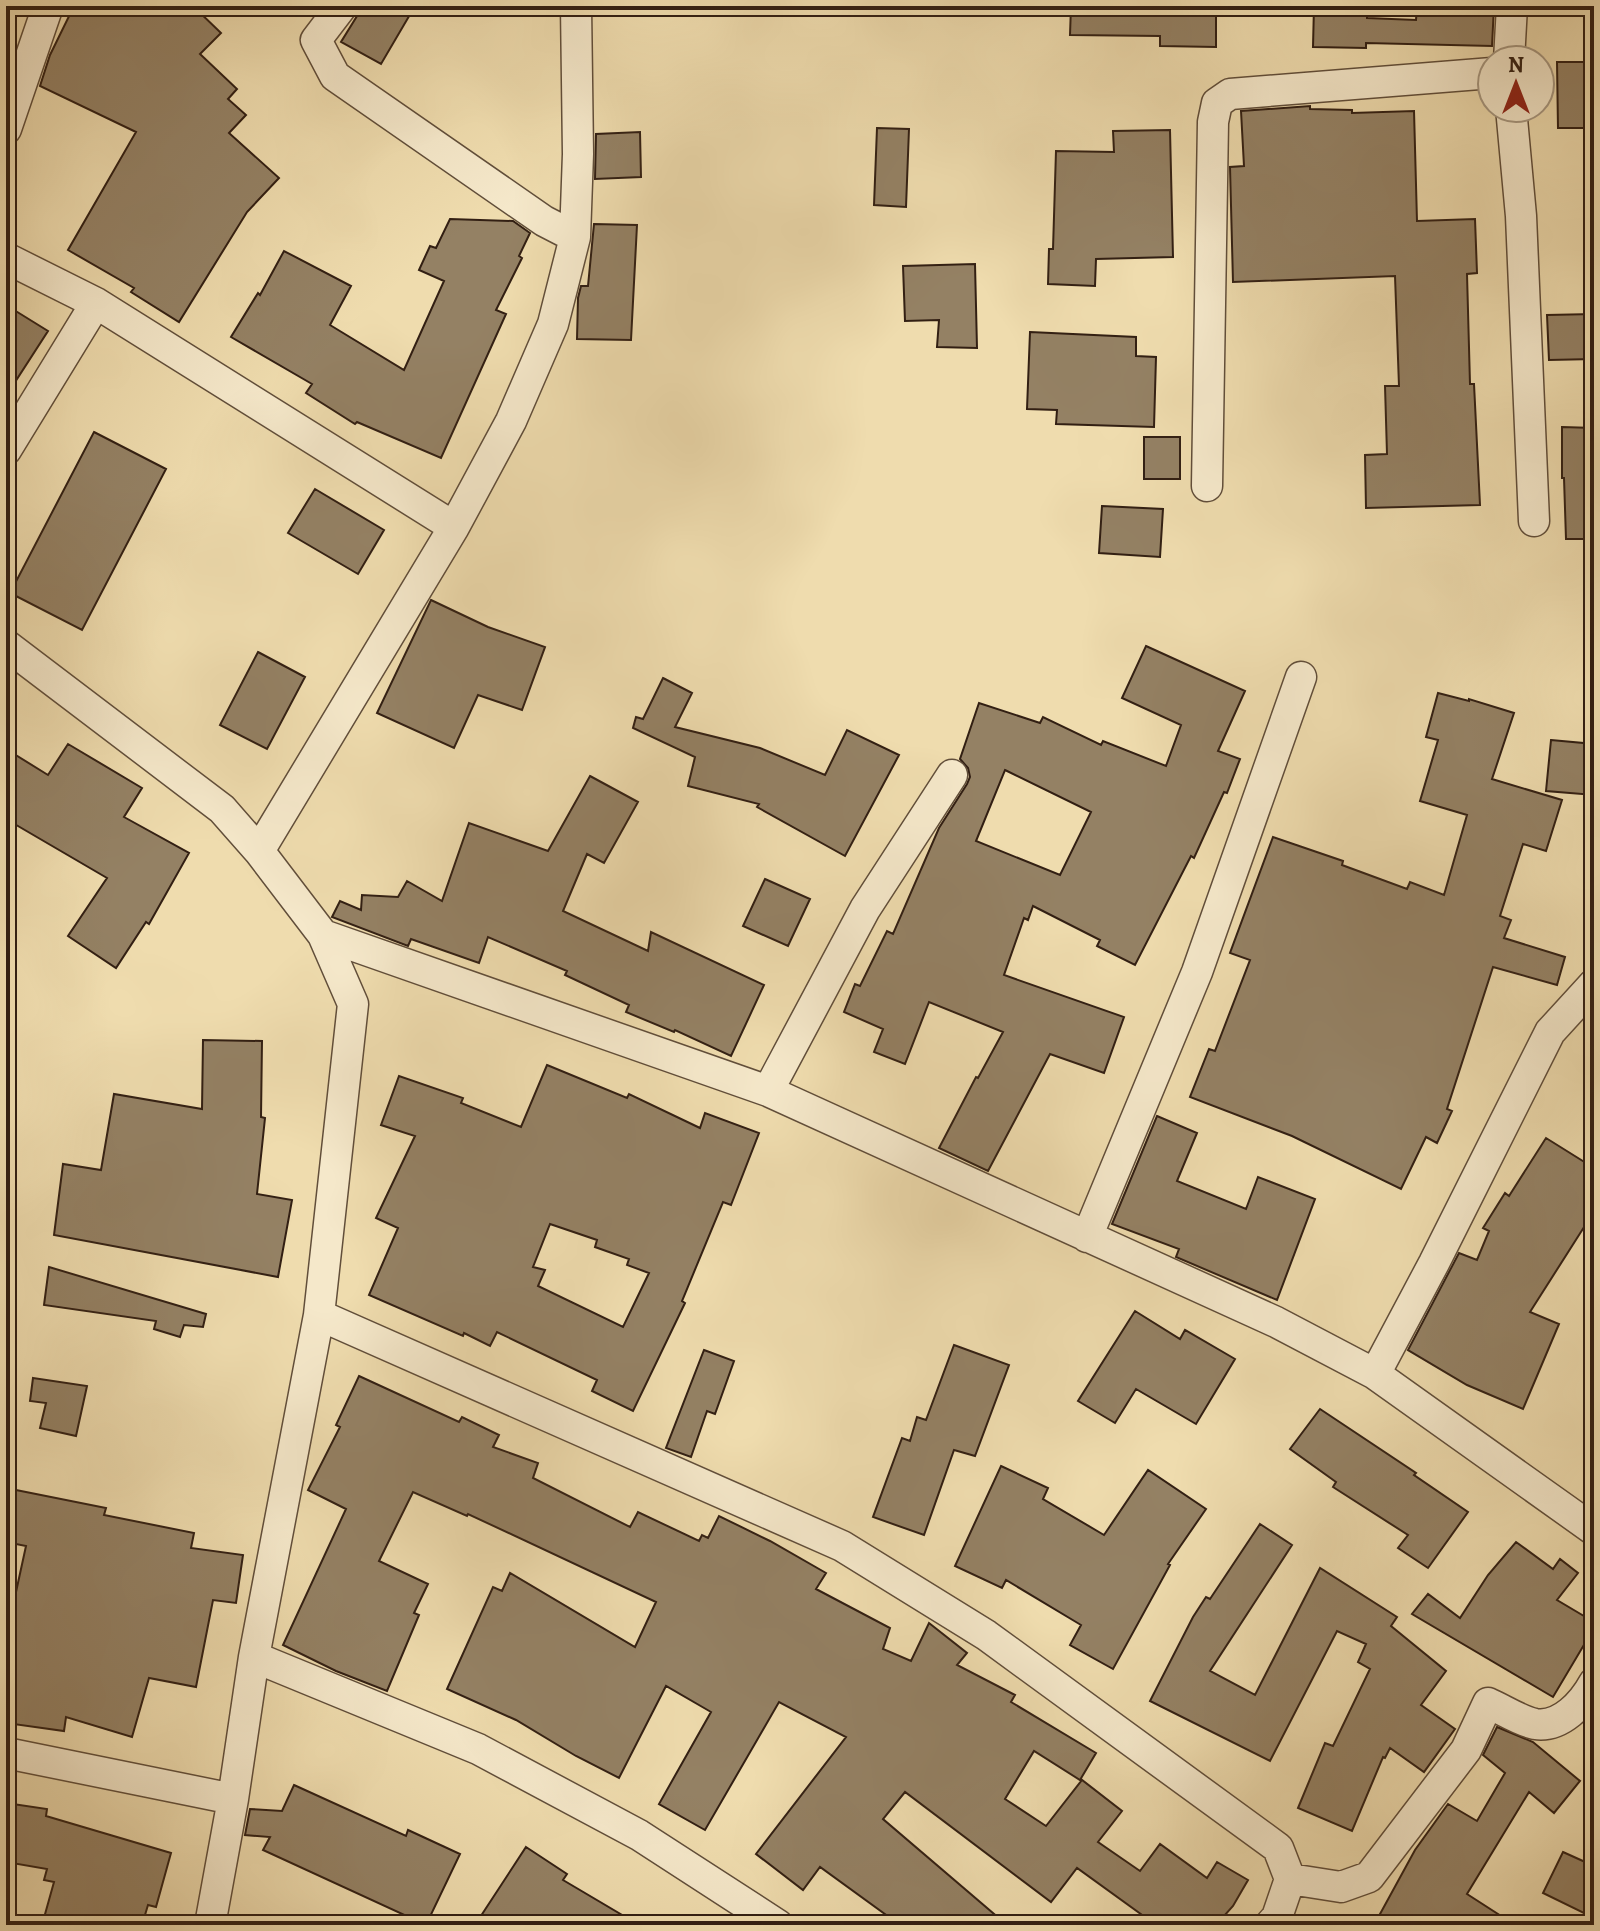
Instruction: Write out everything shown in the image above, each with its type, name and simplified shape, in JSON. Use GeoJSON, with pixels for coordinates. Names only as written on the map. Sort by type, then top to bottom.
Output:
{"type":"FeatureCollection","features":[{"type":"Feature","properties":{"kind":"street"},"geometry":{"type":"LineString","coordinates":[[6,129],[48,6]]}},
{"type":"Feature","properties":{"kind":"street"},"geometry":{"type":"LineString","coordinates":[[342,6],[316,40],[335,76],[544,221],[575,237]]}},
{"type":"Feature","properties":{"kind":"street"},"geometry":{"type":"LineString","coordinates":[[259,851],[454,527],[511,421],[553,324],[575,237],[578,154],[576,6]]}},
{"type":"Feature","properties":{"kind":"street"},"geometry":{"type":"LineString","coordinates":[[1510,44],[1512,6]]}},
{"type":"Feature","properties":{"kind":"street"},"geometry":{"type":"LineString","coordinates":[[1207,486],[1213,122],[1217,103],[1230,94],[1476,74]]}},
{"type":"Feature","properties":{"kind":"street"},"geometry":{"type":"LineString","coordinates":[[1512,124],[1521,216],[1534,521]]}},
{"type":"Feature","properties":{"kind":"street"},"geometry":{"type":"LineString","coordinates":[[6,258],[96,303],[454,527]]}},
{"type":"Feature","properties":{"kind":"street"},"geometry":{"type":"LineString","coordinates":[[6,450],[96,303]]}},
{"type":"Feature","properties":{"kind":"street"},"geometry":{"type":"LineString","coordinates":[[6,645],[222,809],[259,851],[323,935],[353,1004],[319,1315],[254,1657],[210,1925]]}},
{"type":"Feature","properties":{"kind":"street"},"geometry":{"type":"LineString","coordinates":[[1087,1237],[1197,972],[1301,677]]}},
{"type":"Feature","properties":{"kind":"street"},"geometry":{"type":"LineString","coordinates":[[768,1091],[865,909],[952,775]]}},
{"type":"Feature","properties":{"kind":"street"},"geometry":{"type":"LineString","coordinates":[[323,935],[768,1091],[1276,1322],[1375,1374],[1594,1530]]}},
{"type":"Feature","properties":{"kind":"street"},"geometry":{"type":"LineString","coordinates":[[1375,1374],[1550,1032],[1594,984]]}},
{"type":"Feature","properties":{"kind":"street"},"geometry":{"type":"LineString","coordinates":[[319,1315],[842,1546],[986,1635],[1278,1848],[1290,1879],[1277,1917],[1270,1925]]}},
{"type":"Feature","properties":{"kind":"street"},"geometry":{"type":"LineString","coordinates":[[254,1657],[478,1749],[639,1835],[778,1925]]}},
{"type":"Feature","properties":{"kind":"street"},"geometry":{"type":"LineString","coordinates":[[1290,1879],[1341,1887],[1369,1877],[1466,1750],[1488,1703],[1536,1724],[1563,1718],[1586,1696],[1594,1683]]}},
{"type":"Feature","properties":{"kind":"street"},"geometry":{"type":"LineString","coordinates":[[6,1753],[233,1799]]}},
{"type":"Feature","properties":{"kind":"building"},"geometry":{"type":"Polygon","coordinates":[[[74,6],[193,6],[221,33],[200,54],[237,89],[228,99],[246,115],[229,133],[279,178],[247,212],[179,322],[131,292],[134,288],[68,250],[136,132],[40,86],[50,55],[74,6]]]}},
{"type":"Feature","properties":{"kind":"building"},"geometry":{"type":"Polygon","coordinates":[[[360,6],[415,6],[381,64],[341,42],[360,6]]]}},
{"type":"Feature","properties":{"kind":"building"},"geometry":{"type":"Polygon","coordinates":[[[1071,6],[1216,6],[1216,47],[1160,46],[1160,36],[1070,35],[1071,6]]]}},
{"type":"Feature","properties":{"kind":"building"},"geometry":{"type":"Polygon","coordinates":[[[1314,6],[1367,6],[1367,18],[1416,20],[1417,6],[1494,6],[1492,44],[1366,43],[1366,48],[1313,47],[1314,6]]]}},
{"type":"Feature","properties":{"kind":"building"},"geometry":{"type":"Polygon","coordinates":[[[1557,62],[1594,62],[1594,128],[1558,128],[1557,62]]]}},
{"type":"Feature","properties":{"kind":"building"},"geometry":{"type":"Polygon","coordinates":[[[1310,106],[1310,109],[1352,110],[1352,113],[1414,111],[1417,221],[1475,219],[1477,273],[1467,274],[1470,384],[1474,384],[1480,505],[1366,508],[1365,455],[1387,454],[1385,386],[1399,386],[1395,276],[1233,282],[1230,167],[1244,166],[1241,111],[1310,106]]]}},
{"type":"Feature","properties":{"kind":"building"},"geometry":{"type":"Polygon","coordinates":[[[877,128],[909,129],[906,207],[874,205],[877,128]]]}},
{"type":"Feature","properties":{"kind":"building"},"geometry":{"type":"Polygon","coordinates":[[[1170,130],[1173,257],[1096,259],[1095,286],[1048,284],[1049,249],[1053,249],[1056,151],[1114,152],[1113,131],[1170,130]]]}},
{"type":"Feature","properties":{"kind":"building"},"geometry":{"type":"Polygon","coordinates":[[[640,132],[641,177],[595,179],[596,134],[640,132]]]}},
{"type":"Feature","properties":{"kind":"building"},"geometry":{"type":"Polygon","coordinates":[[[450,219],[513,221],[530,233],[519,256],[522,258],[496,310],[506,314],[441,458],[357,422],[355,424],[306,393],[312,384],[231,337],[258,293],[260,295],[284,251],[351,286],[330,325],[404,370],[444,281],[419,270],[430,246],[436,248],[450,219]]]}},
{"type":"Feature","properties":{"kind":"building"},"geometry":{"type":"Polygon","coordinates":[[[594,224],[637,225],[631,340],[577,339],[578,298],[581,286],[588,286],[594,224]]]}},
{"type":"Feature","properties":{"kind":"building"},"geometry":{"type":"Polygon","coordinates":[[[975,264],[977,348],[937,347],[939,320],[905,321],[903,266],[975,264]]]}},
{"type":"Feature","properties":{"kind":"building"},"geometry":{"type":"Polygon","coordinates":[[[6,305],[48,331],[6,396],[6,305]]]}},
{"type":"Feature","properties":{"kind":"building"},"geometry":{"type":"Polygon","coordinates":[[[1594,314],[1594,359],[1549,360],[1547,315],[1594,314]]]}},
{"type":"Feature","properties":{"kind":"building"},"geometry":{"type":"Polygon","coordinates":[[[1030,332],[1136,337],[1136,356],[1156,357],[1154,427],[1056,424],[1057,410],[1027,409],[1030,332]]]}},
{"type":"Feature","properties":{"kind":"building"},"geometry":{"type":"Polygon","coordinates":[[[1562,427],[1594,428],[1594,539],[1566,539],[1562,427]]]}},
{"type":"Feature","properties":{"kind":"building"},"geometry":{"type":"Polygon","coordinates":[[[94,432],[166,469],[82,630],[10,593],[94,432]]]}},
{"type":"Feature","properties":{"kind":"building"},"geometry":{"type":"Polygon","coordinates":[[[1144,437],[1180,437],[1180,479],[1144,479],[1144,437]]]}},
{"type":"Feature","properties":{"kind":"building"},"geometry":{"type":"Polygon","coordinates":[[[315,489],[384,530],[358,574],[288,533],[315,489]]]}},
{"type":"Feature","properties":{"kind":"building"},"geometry":{"type":"Polygon","coordinates":[[[1102,506],[1163,509],[1160,557],[1099,553],[1102,506]]]}},
{"type":"Feature","properties":{"kind":"building"},"geometry":{"type":"Polygon","coordinates":[[[431,600],[488,627],[545,647],[522,710],[478,695],[454,748],[377,713],[431,600]]]}},
{"type":"Feature","properties":{"kind":"building"},"geometry":{"type":"Polygon","coordinates":[[[1146,646],[1245,691],[1218,751],[1240,759],[1227,793],[1224,792],[1194,858],[1191,856],[1135,965],[1097,946],[1100,940],[1033,906],[1028,920],[1024,918],[1004,975],[1124,1017],[1104,1073],[1050,1054],[988,1171],[939,1148],[1003,1032],[929,1002],[905,1064],[874,1052],[883,1029],[844,1012],[855,984],[860,986],[887,931],[893,934],[939,828],[967,784],[970,777],[968,768],[960,759],[979,703],[1040,723],[1043,717],[1101,745],[1103,741],[1166,766],[1181,725],[1122,698],[1146,646]],[[1005,770],[976,841],[1060,875],[1091,812],[1005,770]]]}},
{"type":"Feature","properties":{"kind":"building"},"geometry":{"type":"Polygon","coordinates":[[[258,652],[305,677],[267,749],[220,725],[258,652]]]}},
{"type":"Feature","properties":{"kind":"building"},"geometry":{"type":"Polygon","coordinates":[[[663,678],[692,693],[675,727],[760,748],[825,775],[847,730],[899,755],[845,856],[757,807],[759,804],[688,786],[695,757],[633,728],[636,717],[643,719],[663,678]]]}},
{"type":"Feature","properties":{"kind":"building"},"geometry":{"type":"Polygon","coordinates":[[[1438,693],[1514,713],[1492,779],[1562,800],[1546,851],[1523,844],[1500,916],[1511,920],[1504,938],[1565,957],[1557,985],[1493,967],[1447,1109],[1452,1111],[1437,1143],[1426,1137],[1401,1189],[1292,1136],[1190,1097],[1209,1049],[1215,1051],[1250,960],[1230,953],[1273,837],[1343,861],[1342,865],[1407,889],[1410,882],[1444,895],[1467,815],[1420,801],[1438,740],[1426,737],[1438,693]]]}},
{"type":"Feature","properties":{"kind":"building"},"geometry":{"type":"Polygon","coordinates":[[[1551,740],[1594,744],[1594,795],[1546,791],[1551,740]]]}},
{"type":"Feature","properties":{"kind":"building"},"geometry":{"type":"Polygon","coordinates":[[[68,744],[142,788],[124,817],[189,853],[149,924],[146,922],[116,968],[68,936],[107,878],[6,819],[6,749],[48,775],[68,744]]]}},
{"type":"Feature","properties":{"kind":"building"},"geometry":{"type":"Polygon","coordinates":[[[590,776],[638,802],[604,863],[587,854],[563,911],[648,951],[651,932],[764,985],[731,1056],[626,1012],[629,1005],[565,975],[567,971],[488,937],[479,963],[411,939],[408,946],[332,917],[340,901],[361,910],[362,895],[398,897],[407,881],[442,901],[469,823],[548,851],[590,776]]]}},
{"type":"Feature","properties":{"kind":"building"},"geometry":{"type":"Polygon","coordinates":[[[765,879],[810,899],[788,946],[743,926],[765,879]]]}},
{"type":"Feature","properties":{"kind":"building"},"geometry":{"type":"Polygon","coordinates":[[[203,1040],[262,1041],[261,1117],[265,1118],[257,1194],[292,1200],[278,1277],[54,1235],[63,1164],[101,1170],[114,1094],[202,1109],[203,1040]]]}},
{"type":"Feature","properties":{"kind":"building"},"geometry":{"type":"Polygon","coordinates":[[[547,1065],[627,1098],[629,1094],[700,1128],[705,1113],[759,1133],[731,1205],[723,1202],[682,1301],[685,1303],[633,1411],[592,1391],[597,1380],[497,1332],[490,1346],[369,1295],[398,1228],[376,1218],[415,1136],[381,1125],[399,1076],[463,1098],[461,1103],[521,1127],[547,1065]],[[550,1224],[533,1267],[545,1270],[538,1286],[623,1327],[649,1273],[627,1265],[629,1259],[595,1247],[597,1240],[550,1224]]]}},
{"type":"Feature","properties":{"kind":"building"},"geometry":{"type":"Polygon","coordinates":[[[1157,1116],[1197,1133],[1177,1181],[1246,1209],[1258,1177],[1315,1199],[1277,1300],[1176,1257],[1179,1249],[1112,1224],[1157,1116]]]}},
{"type":"Feature","properties":{"kind":"building"},"geometry":{"type":"Polygon","coordinates":[[[1546,1138],[1594,1168],[1594,1228],[1586,1224],[1530,1312],[1559,1324],[1523,1409],[1467,1385],[1408,1350],[1459,1253],[1477,1260],[1489,1231],[1483,1228],[1505,1193],[1509,1196],[1546,1138]]]}},
{"type":"Feature","properties":{"kind":"building"},"geometry":{"type":"Polygon","coordinates":[[[49,1267],[206,1314],[203,1327],[184,1325],[180,1337],[154,1329],[156,1321],[44,1305],[49,1267]]]}},
{"type":"Feature","properties":{"kind":"building"},"geometry":{"type":"Polygon","coordinates":[[[1135,1311],[1180,1339],[1185,1330],[1235,1359],[1196,1424],[1136,1389],[1115,1423],[1078,1401],[1135,1311]]]}},
{"type":"Feature","properties":{"kind":"building"},"geometry":{"type":"Polygon","coordinates":[[[954,1345],[1009,1365],[975,1456],[954,1450],[924,1535],[873,1517],[902,1438],[910,1441],[917,1417],[926,1420],[954,1345]]]}},
{"type":"Feature","properties":{"kind":"building"},"geometry":{"type":"Polygon","coordinates":[[[704,1350],[734,1361],[715,1414],[707,1411],[691,1457],[666,1448],[704,1350]]]}},
{"type":"Feature","properties":{"kind":"building"},"geometry":{"type":"Polygon","coordinates":[[[359,1376],[459,1422],[462,1417],[499,1435],[493,1447],[538,1463],[533,1478],[630,1527],[638,1512],[699,1541],[702,1535],[708,1538],[719,1516],[770,1541],[826,1573],[816,1589],[890,1628],[883,1649],[911,1661],[929,1623],[967,1653],[957,1665],[1015,1695],[1011,1702],[1096,1753],[1080,1780],[1034,1751],[1005,1799],[1046,1826],[1082,1780],[1122,1811],[1098,1842],[1140,1871],[1160,1844],[1207,1878],[1217,1862],[1248,1880],[1233,1906],[1216,1925],[1156,1925],[1077,1868],[1051,1902],[905,1792],[883,1819],[1007,1925],[900,1925],[820,1867],[803,1890],[756,1854],[846,1737],[779,1702],[705,1830],[659,1804],[711,1712],[666,1686],[619,1778],[516,1720],[447,1689],[493,1587],[502,1591],[510,1573],[635,1647],[656,1602],[468,1514],[413,1492],[379,1561],[428,1584],[414,1613],[419,1615],[387,1691],[283,1645],[346,1509],[308,1490],[340,1427],[336,1425],[359,1376]]]}},
{"type":"Feature","properties":{"kind":"building"},"geometry":{"type":"Polygon","coordinates":[[[33,1378],[87,1386],[76,1436],[40,1428],[46,1403],[30,1401],[33,1378]]]}},
{"type":"Feature","properties":{"kind":"building"},"geometry":{"type":"Polygon","coordinates":[[[1320,1409],[1468,1512],[1428,1568],[1398,1548],[1408,1535],[1333,1487],[1336,1482],[1290,1449],[1320,1409]]]}},
{"type":"Feature","properties":{"kind":"building"},"geometry":{"type":"Polygon","coordinates":[[[1001,1466],[1048,1488],[1043,1499],[1104,1535],[1148,1470],[1206,1509],[1168,1564],[1113,1669],[1070,1645],[1081,1625],[1006,1580],[1002,1588],[955,1566],[1001,1466]]]}},
{"type":"Feature","properties":{"kind":"building"},"geometry":{"type":"Polygon","coordinates":[[[6,1488],[106,1508],[104,1515],[194,1533],[191,1548],[243,1555],[236,1603],[213,1600],[196,1687],[149,1678],[132,1737],[66,1717],[64,1731],[6,1723],[6,1590],[16,1592],[26,1546],[6,1542],[6,1488]]]}},
{"type":"Feature","properties":{"kind":"building"},"geometry":{"type":"Polygon","coordinates":[[[1260,1524],[1292,1545],[1210,1671],[1255,1695],[1320,1568],[1397,1617],[1391,1626],[1446,1671],[1421,1705],[1455,1729],[1424,1772],[1390,1748],[1383,1757],[1352,1831],[1298,1808],[1325,1743],[1333,1746],[1370,1669],[1358,1662],[1366,1644],[1337,1631],[1270,1761],[1150,1701],[1193,1617],[1206,1597],[1210,1599],[1260,1524]]]}},
{"type":"Feature","properties":{"kind":"building"},"geometry":{"type":"Polygon","coordinates":[[[1516,1542],[1553,1569],[1560,1559],[1578,1573],[1557,1600],[1594,1622],[1594,1628],[1553,1697],[1412,1614],[1428,1594],[1460,1618],[1488,1575],[1516,1542]]]}},
{"type":"Feature","properties":{"kind":"building"},"geometry":{"type":"Polygon","coordinates":[[[1497,1727],[1533,1742],[1580,1781],[1554,1813],[1529,1792],[1467,1894],[1515,1925],[1374,1925],[1415,1850],[1448,1804],[1477,1821],[1505,1773],[1483,1755],[1497,1727]]]}},
{"type":"Feature","properties":{"kind":"building"},"geometry":{"type":"Polygon","coordinates":[[[294,1785],[406,1836],[408,1830],[460,1854],[426,1925],[263,1850],[270,1837],[245,1835],[250,1809],[282,1811],[294,1785]]]}},
{"type":"Feature","properties":{"kind":"building"},"geometry":{"type":"Polygon","coordinates":[[[6,1803],[47,1809],[46,1816],[171,1853],[156,1907],[148,1905],[142,1925],[42,1925],[54,1882],[44,1880],[47,1869],[6,1862],[6,1803]]]}},
{"type":"Feature","properties":{"kind":"building"},"geometry":{"type":"Polygon","coordinates":[[[526,1847],[567,1874],[563,1880],[639,1925],[475,1925],[526,1847]]]}},
{"type":"Feature","properties":{"kind":"building"},"geometry":{"type":"Polygon","coordinates":[[[1563,1852],[1594,1866],[1594,1918],[1543,1893],[1563,1852]]]}}]}
